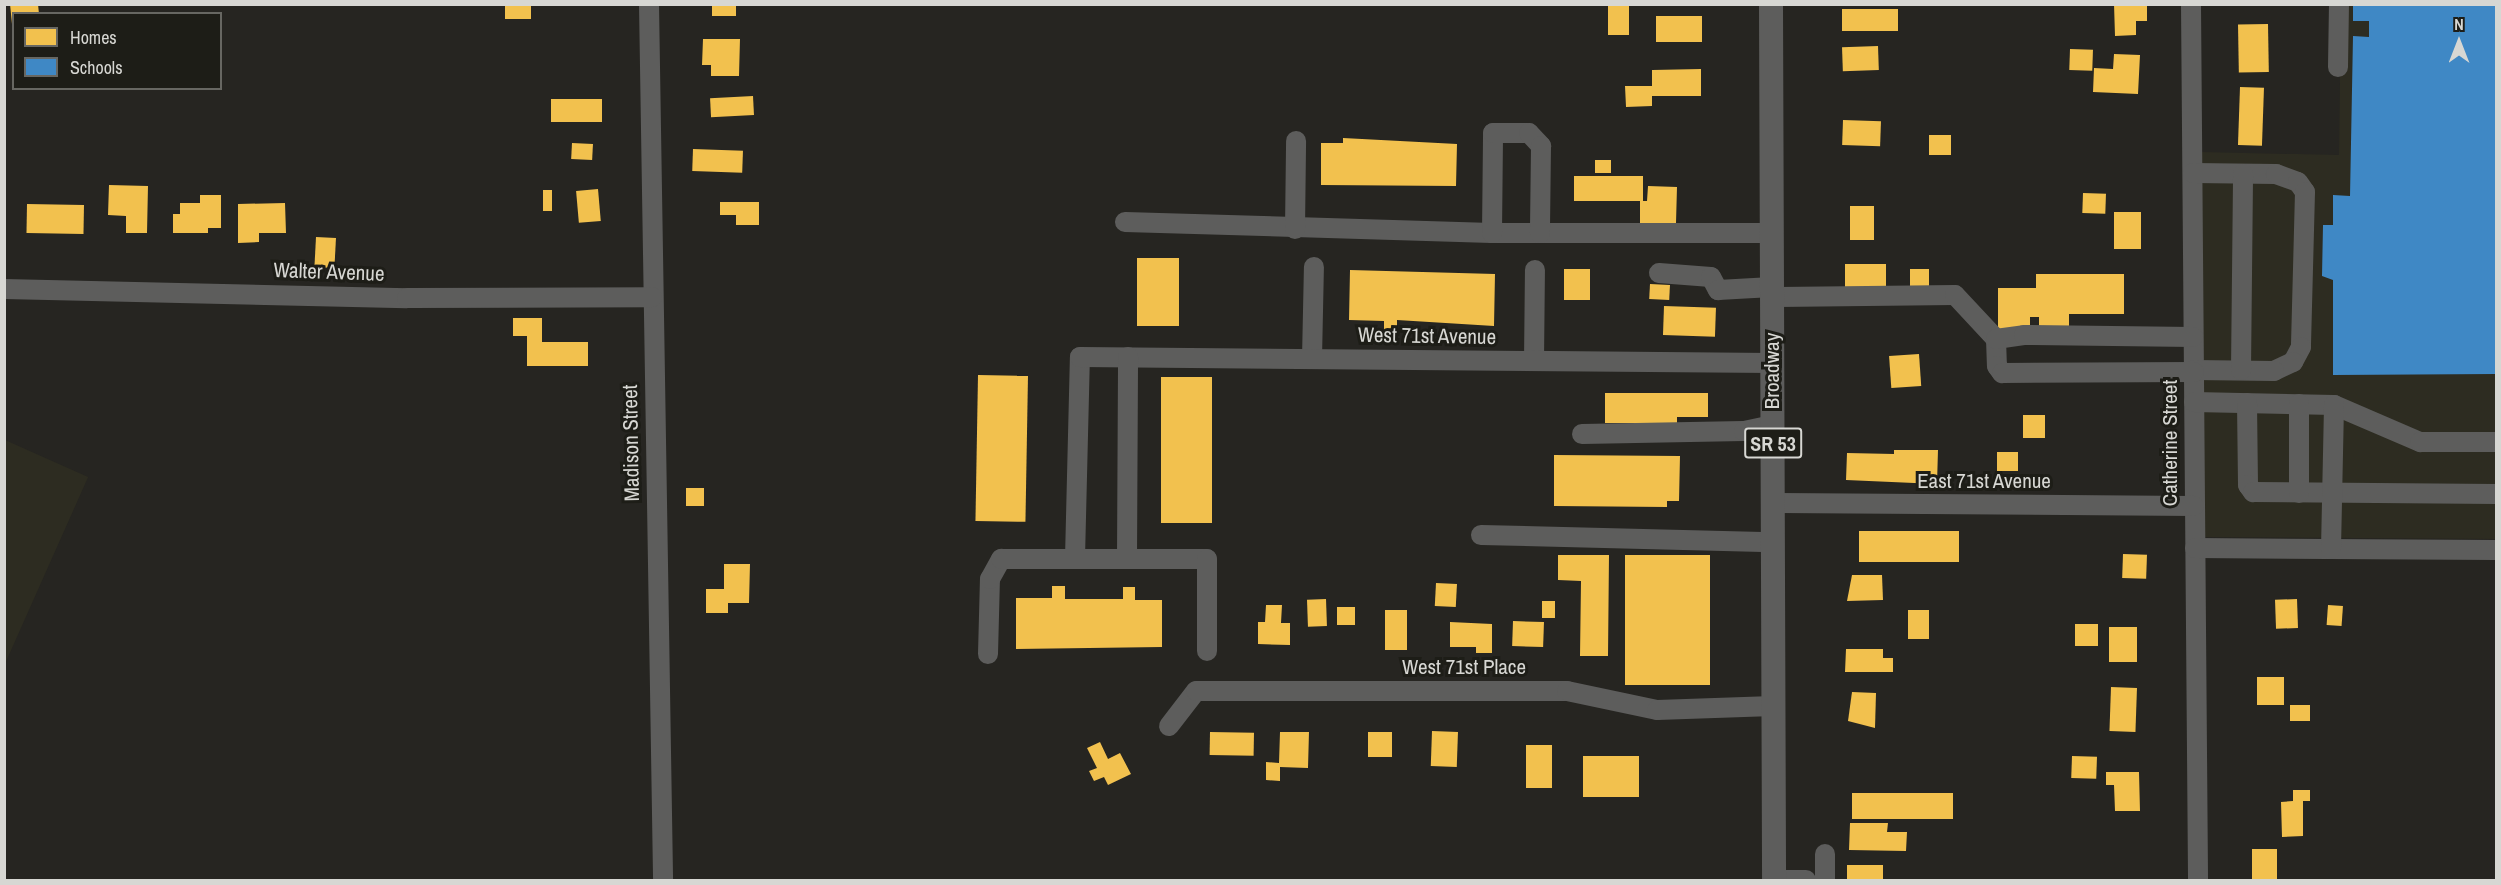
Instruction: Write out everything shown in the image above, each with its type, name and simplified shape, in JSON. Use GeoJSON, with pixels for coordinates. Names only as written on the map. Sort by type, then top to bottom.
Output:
{"type":"FeatureCollection","features":[{"type":"Feature","properties":{"kind":"main road","name":"Broadway"},"geometry":{"type":"LineString","coordinates":[[1771,4],[1774,880]]}},
{"type":"Feature","properties":{"kind":"street","name":"Madison Street"},"geometry":{"type":"LineString","coordinates":[[649,4],[663,880]]}},
{"type":"Feature","properties":{"kind":"street","name":"Catherine Street"},"geometry":{"type":"LineString","coordinates":[[2191,4],[2198,880]]}},
{"type":"Feature","properties":{"kind":"street"},"geometry":{"type":"LineString","coordinates":[[2338,67],[2339,4]]}},
{"type":"Feature","properties":{"kind":"street"},"geometry":{"type":"LineString","coordinates":[[1492,233],[1493,133],[1529,133],[1541,146],[1540,233]]}},
{"type":"Feature","properties":{"kind":"street"},"geometry":{"type":"LineString","coordinates":[[1295,229],[1296,141]]}},
{"type":"Feature","properties":{"kind":"street"},"geometry":{"type":"LineString","coordinates":[[1659,273],[1711,277],[1718,290],[1955,295],[1996,339],[1997,366],[2002,373],[2281,369],[2293,362],[2301,347],[2305,192],[2289,178],[2193,173]]}},
{"type":"Feature","properties":{"kind":"street"},"geometry":{"type":"LineString","coordinates":[[2241,370],[2243,174]]}},
{"type":"Feature","properties":{"kind":"street"},"geometry":{"type":"LineString","coordinates":[[1125,222],[1295,229],[1492,233],[1772,233]]}},
{"type":"Feature","properties":{"kind":"street"},"geometry":{"type":"LineString","coordinates":[[1312,359],[1314,267]]}},
{"type":"Feature","properties":{"kind":"street"},"geometry":{"type":"LineString","coordinates":[[1534,361],[1535,270]]}},
{"type":"Feature","properties":{"kind":"street","name":"Walter Avenue"},"geometry":{"type":"LineString","coordinates":[[4,289],[406,298],[652,297]]}},
{"type":"Feature","properties":{"kind":"street"},"geometry":{"type":"LineString","coordinates":[[1996,339],[2024,336],[2193,337]]}},
{"type":"Feature","properties":{"kind":"street","name":"West 71st Avenue"},"geometry":{"type":"LineString","coordinates":[[1075,558],[1080,357],[1773,363]]}},
{"type":"Feature","properties":{"kind":"street"},"geometry":{"type":"LineString","coordinates":[[1127,558],[1128,357]]}},
{"type":"Feature","properties":{"kind":"street"},"geometry":{"type":"LineString","coordinates":[[2194,402],[2334,405],[2420,442],[2496,442]]}},
{"type":"Feature","properties":{"kind":"street"},"geometry":{"type":"LineString","coordinates":[[2247,403],[2248,485],[2253,492],[2496,494]]}},
{"type":"Feature","properties":{"kind":"street"},"geometry":{"type":"LineString","coordinates":[[2299,404],[2299,493]]}},
{"type":"Feature","properties":{"kind":"street"},"geometry":{"type":"LineString","coordinates":[[2331,549],[2334,405]]}},
{"type":"Feature","properties":{"kind":"street"},"geometry":{"type":"LineString","coordinates":[[1582,434],[1744,430],[1773,425]]}},
{"type":"Feature","properties":{"kind":"street","name":"East 71st Avenue"},"geometry":{"type":"LineString","coordinates":[[1773,503],[2194,506]]}},
{"type":"Feature","properties":{"kind":"street"},"geometry":{"type":"LineString","coordinates":[[1481,535],[1773,542]]}},
{"type":"Feature","properties":{"kind":"street"},"geometry":{"type":"LineString","coordinates":[[2195,548],[2496,550]]}},
{"type":"Feature","properties":{"kind":"street"},"geometry":{"type":"LineString","coordinates":[[988,654],[990,579],[1001,559],[1207,559],[1207,651]]}},
{"type":"Feature","properties":{"kind":"street","name":"West 71st Place"},"geometry":{"type":"LineString","coordinates":[[1169,726],[1196,691],[1567,691],[1658,710],[1773,706]]}},
{"type":"Feature","properties":{"kind":"street"},"geometry":{"type":"LineString","coordinates":[[1825,854],[1825,880]]}},
{"type":"Feature","properties":{"kind":"street"},"geometry":{"type":"LineString","coordinates":[[1774,880],[1806,880]]}},
{"type":"Feature","properties":{"kind":"shaded area"},"geometry":{"type":"Polygon","coordinates":[[[2341,5],[2496,5],[2496,539],[2201,537],[2201,152],[2339,155],[2341,5]]]}},
{"type":"Feature","properties":{"kind":"shaded area"},"geometry":{"type":"Polygon","coordinates":[[[5,440],[88,477],[4,666],[5,440]]]}},
{"type":"Feature","properties":{"kind":"building: Homes"},"geometry":{"type":"Polygon","coordinates":[[[10,4],[38,4],[39,12],[12,12],[12,24],[10,4]]]}},
{"type":"Feature","properties":{"kind":"building: Homes"},"geometry":{"type":"Polygon","coordinates":[[[505,4],[531,4],[531,19],[505,19],[505,4]]]}},
{"type":"Feature","properties":{"kind":"building: Homes"},"geometry":{"type":"Polygon","coordinates":[[[712,4],[736,4],[736,16],[712,16],[712,4]]]}},
{"type":"Feature","properties":{"kind":"building: Homes"},"geometry":{"type":"Polygon","coordinates":[[[2114,4],[2147,4],[2147,21],[2136,21],[2136,35],[2115,36],[2114,4]]]}},
{"type":"Feature","properties":{"kind":"building: Homes"},"geometry":{"type":"Polygon","coordinates":[[[1608,5],[1629,5],[1629,35],[1608,35],[1608,5]]]}},
{"type":"Feature","properties":{"kind":"building: Homes"},"geometry":{"type":"Polygon","coordinates":[[[1842,9],[1898,9],[1898,31],[1842,31],[1842,9]]]}},
{"type":"Feature","properties":{"kind":"building: Homes"},"geometry":{"type":"Polygon","coordinates":[[[1656,16],[1702,16],[1702,42],[1656,42],[1656,16]]]}},
{"type":"Feature","properties":{"kind":"building: Homes"},"geometry":{"type":"Polygon","coordinates":[[[2268,24],[2269,72],[2239,73],[2238,25],[2268,24]]]}},
{"type":"Feature","properties":{"kind":"building: Homes"},"geometry":{"type":"Polygon","coordinates":[[[703,39],[740,39],[739,76],[711,76],[711,65],[702,65],[703,39]]]}},
{"type":"Feature","properties":{"kind":"building: Homes"},"geometry":{"type":"Polygon","coordinates":[[[1878,46],[1879,70],[1843,71],[1842,47],[1878,46]]]}},
{"type":"Feature","properties":{"kind":"building: Homes"},"geometry":{"type":"Polygon","coordinates":[[[2070,49],[2093,50],[2092,71],[2069,70],[2070,49]]]}},
{"type":"Feature","properties":{"kind":"building: Homes"},"geometry":{"type":"Polygon","coordinates":[[[2114,54],[2140,55],[2138,94],[2093,92],[2094,68],[2113,69],[2114,54]]]}},
{"type":"Feature","properties":{"kind":"building: Homes"},"geometry":{"type":"Polygon","coordinates":[[[1701,69],[1701,96],[1652,96],[1652,106],[1626,107],[1625,86],[1652,86],[1652,70],[1701,69]]]}},
{"type":"Feature","properties":{"kind":"building: Homes"},"geometry":{"type":"Polygon","coordinates":[[[2240,87],[2264,88],[2262,146],[2238,145],[2240,87]]]}},
{"type":"Feature","properties":{"kind":"building: Homes"},"geometry":{"type":"Polygon","coordinates":[[[753,96],[754,115],[711,117],[710,98],[753,96]]]}},
{"type":"Feature","properties":{"kind":"building: Homes"},"geometry":{"type":"Polygon","coordinates":[[[551,99],[602,99],[602,122],[551,122],[551,99]]]}},
{"type":"Feature","properties":{"kind":"building: Homes"},"geometry":{"type":"Polygon","coordinates":[[[1843,120],[1881,121],[1880,146],[1842,145],[1843,120]]]}},
{"type":"Feature","properties":{"kind":"building: Homes"},"geometry":{"type":"Polygon","coordinates":[[[1929,135],[1951,135],[1951,155],[1929,155],[1929,135]]]}},
{"type":"Feature","properties":{"kind":"building: Homes"},"geometry":{"type":"Polygon","coordinates":[[[1343,138],[1457,144],[1456,186],[1321,185],[1321,143],[1343,143],[1343,138]]]}},
{"type":"Feature","properties":{"kind":"building: Homes"},"geometry":{"type":"Polygon","coordinates":[[[572,143],[593,144],[592,160],[571,159],[572,143]]]}},
{"type":"Feature","properties":{"kind":"building: Homes"},"geometry":{"type":"Polygon","coordinates":[[[693,149],[743,151],[742,173],[692,171],[693,149]]]}},
{"type":"Feature","properties":{"kind":"building: Homes"},"geometry":{"type":"Polygon","coordinates":[[[1595,160],[1611,160],[1611,173],[1595,173],[1595,160]]]}},
{"type":"Feature","properties":{"kind":"building: Homes"},"geometry":{"type":"Polygon","coordinates":[[[1574,176],[1643,176],[1643,201],[1647,201],[1648,186],[1677,187],[1676,223],[1640,223],[1640,201],[1574,201],[1574,176]]]}},
{"type":"Feature","properties":{"kind":"building: Homes"},"geometry":{"type":"Polygon","coordinates":[[[109,185],[148,186],[147,233],[126,233],[126,216],[108,215],[109,185]]]}},
{"type":"Feature","properties":{"kind":"building: Homes"},"geometry":{"type":"Polygon","coordinates":[[[598,189],[601,221],[579,223],[576,191],[598,189]]]}},
{"type":"Feature","properties":{"kind":"building: Homes"},"geometry":{"type":"Polygon","coordinates":[[[543,190],[552,190],[552,211],[543,211],[543,190]]]}},
{"type":"Feature","properties":{"kind":"building: Homes"},"geometry":{"type":"Polygon","coordinates":[[[2083,193],[2106,194],[2105,214],[2082,213],[2083,193]]]}},
{"type":"Feature","properties":{"kind":"building: Homes"},"geometry":{"type":"Polygon","coordinates":[[[200,195],[221,195],[221,228],[208,228],[208,233],[173,233],[173,214],[180,214],[180,203],[200,203],[200,195]]]}},
{"type":"Feature","properties":{"kind":"building: Homes"},"geometry":{"type":"Polygon","coordinates":[[[720,202],[759,202],[759,225],[736,225],[736,215],[720,215],[720,202]]]}},
{"type":"Feature","properties":{"kind":"building: Homes"},"geometry":{"type":"Polygon","coordinates":[[[285,203],[286,233],[259,233],[259,242],[238,243],[238,204],[285,203]]]}},
{"type":"Feature","properties":{"kind":"building: Homes"},"geometry":{"type":"Polygon","coordinates":[[[27,204],[84,205],[83,234],[26,233],[27,204]]]}},
{"type":"Feature","properties":{"kind":"building: Homes"},"geometry":{"type":"Polygon","coordinates":[[[1850,206],[1874,206],[1874,240],[1850,240],[1850,206]]]}},
{"type":"Feature","properties":{"kind":"building: Homes"},"geometry":{"type":"Polygon","coordinates":[[[2114,212],[2141,212],[2141,249],[2114,249],[2114,212]]]}},
{"type":"Feature","properties":{"kind":"building: Homes"},"geometry":{"type":"Polygon","coordinates":[[[316,237],[336,238],[334,268],[314,267],[316,237]]]}},
{"type":"Feature","properties":{"kind":"building: Homes"},"geometry":{"type":"Polygon","coordinates":[[[1137,258],[1179,258],[1179,326],[1137,326],[1137,258]]]}},
{"type":"Feature","properties":{"kind":"building: Homes"},"geometry":{"type":"Polygon","coordinates":[[[1845,264],[1886,264],[1886,288],[1845,288],[1845,264]]]}},
{"type":"Feature","properties":{"kind":"building: Homes"},"geometry":{"type":"Polygon","coordinates":[[[1564,269],[1590,269],[1590,300],[1564,300],[1564,269]]]}},
{"type":"Feature","properties":{"kind":"building: Homes"},"geometry":{"type":"Polygon","coordinates":[[[1910,269],[1929,269],[1929,287],[1910,287],[1910,269]]]}},
{"type":"Feature","properties":{"kind":"building: Homes"},"geometry":{"type":"Polygon","coordinates":[[[1350,270],[1495,274],[1494,326],[1397,320],[1397,332],[1384,332],[1384,321],[1349,320],[1350,270]]]}},
{"type":"Feature","properties":{"kind":"building: Homes"},"geometry":{"type":"Polygon","coordinates":[[[2036,274],[2124,274],[2124,314],[2069,314],[2069,336],[2039,336],[2039,317],[2030,317],[2030,331],[1998,331],[1998,288],[2036,288],[2036,274]]]}},
{"type":"Feature","properties":{"kind":"building: Homes"},"geometry":{"type":"Polygon","coordinates":[[[1650,284],[1670,285],[1669,300],[1649,299],[1650,284]]]}},
{"type":"Feature","properties":{"kind":"building: Homes"},"geometry":{"type":"Polygon","coordinates":[[[1664,306],[1716,308],[1715,337],[1663,335],[1664,306]]]}},
{"type":"Feature","properties":{"kind":"building: Homes"},"geometry":{"type":"Polygon","coordinates":[[[513,318],[542,318],[542,342],[588,342],[588,366],[527,366],[527,336],[513,336],[513,318]]]}},
{"type":"Feature","properties":{"kind":"building: Homes"},"geometry":{"type":"Polygon","coordinates":[[[1919,354],[1921,386],[1891,388],[1889,356],[1919,354]]]}},
{"type":"Feature","properties":{"kind":"building: Homes"},"geometry":{"type":"Polygon","coordinates":[[[978,375],[1028,376],[1025,522],[975,521],[978,375]]]}},
{"type":"Feature","properties":{"kind":"building: Homes"},"geometry":{"type":"Polygon","coordinates":[[[1161,377],[1212,377],[1212,523],[1161,523],[1161,377]]]}},
{"type":"Feature","properties":{"kind":"building: Homes"},"geometry":{"type":"Polygon","coordinates":[[[1605,393],[1708,393],[1708,417],[1677,417],[1677,423],[1605,423],[1605,393]]]}},
{"type":"Feature","properties":{"kind":"building: Homes"},"geometry":{"type":"Polygon","coordinates":[[[2023,415],[2045,415],[2045,438],[2023,438],[2023,415]]]}},
{"type":"Feature","properties":{"kind":"building: Homes"},"geometry":{"type":"Polygon","coordinates":[[[1894,450],[1938,450],[1937,484],[1846,480],[1847,453],[1894,454],[1894,450]]]}},
{"type":"Feature","properties":{"kind":"building: Homes"},"geometry":{"type":"Polygon","coordinates":[[[1997,452],[2018,452],[2018,471],[1997,471],[1997,452]]]}},
{"type":"Feature","properties":{"kind":"building: Homes"},"geometry":{"type":"Polygon","coordinates":[[[1554,455],[1680,456],[1679,501],[1667,501],[1667,507],[1554,506],[1554,455]]]}},
{"type":"Feature","properties":{"kind":"building: Homes"},"geometry":{"type":"Polygon","coordinates":[[[686,488],[704,488],[704,506],[686,506],[686,488]]]}},
{"type":"Feature","properties":{"kind":"building: Homes"},"geometry":{"type":"Polygon","coordinates":[[[1859,531],[1959,531],[1959,562],[1859,562],[1859,531]]]}},
{"type":"Feature","properties":{"kind":"building: Homes"},"geometry":{"type":"Polygon","coordinates":[[[2123,554],[2147,555],[2146,579],[2122,578],[2123,554]]]}},
{"type":"Feature","properties":{"kind":"building: Homes"},"geometry":{"type":"Polygon","coordinates":[[[1558,555],[1609,555],[1608,656],[1580,656],[1581,581],[1558,580],[1558,555]]]}},
{"type":"Feature","properties":{"kind":"building: Homes"},"geometry":{"type":"Polygon","coordinates":[[[1625,555],[1710,555],[1710,685],[1625,685],[1625,555]]]}},
{"type":"Feature","properties":{"kind":"building: Homes"},"geometry":{"type":"Polygon","coordinates":[[[724,564],[750,564],[749,603],[728,603],[728,613],[706,613],[706,589],[724,589],[724,564]]]}},
{"type":"Feature","properties":{"kind":"building: Homes"},"geometry":{"type":"Polygon","coordinates":[[[1852,575],[1882,575],[1883,600],[1847,601],[1852,575]]]}},
{"type":"Feature","properties":{"kind":"building: Homes"},"geometry":{"type":"Polygon","coordinates":[[[1436,583],[1457,584],[1456,607],[1435,606],[1436,583]]]}},
{"type":"Feature","properties":{"kind":"building: Homes"},"geometry":{"type":"Polygon","coordinates":[[[1052,586],[1065,586],[1065,599],[1123,599],[1123,587],[1135,587],[1135,600],[1162,600],[1162,647],[1016,649],[1016,598],[1052,598],[1052,586]]]}},
{"type":"Feature","properties":{"kind":"building: Homes"},"geometry":{"type":"Polygon","coordinates":[[[1326,599],[1327,626],[1308,627],[1307,600],[1326,599]]]}},
{"type":"Feature","properties":{"kind":"building: Homes"},"geometry":{"type":"Polygon","coordinates":[[[2297,599],[2298,628],[2276,629],[2275,600],[2297,599]]]}},
{"type":"Feature","properties":{"kind":"building: Homes"},"geometry":{"type":"Polygon","coordinates":[[[1542,601],[1555,601],[1555,618],[1542,618],[1542,601]]]}},
{"type":"Feature","properties":{"kind":"building: Homes"},"geometry":{"type":"Polygon","coordinates":[[[1266,605],[1282,605],[1281,623],[1290,623],[1290,645],[1258,644],[1258,622],[1265,622],[1266,605]]]}},
{"type":"Feature","properties":{"kind":"building: Homes"},"geometry":{"type":"Polygon","coordinates":[[[2328,605],[2343,606],[2342,626],[2327,625],[2328,605]]]}},
{"type":"Feature","properties":{"kind":"building: Homes"},"geometry":{"type":"Polygon","coordinates":[[[1337,607],[1355,607],[1355,625],[1337,625],[1337,607]]]}},
{"type":"Feature","properties":{"kind":"building: Homes"},"geometry":{"type":"Polygon","coordinates":[[[1385,610],[1407,610],[1407,650],[1385,650],[1385,610]]]}},
{"type":"Feature","properties":{"kind":"building: Homes"},"geometry":{"type":"Polygon","coordinates":[[[1908,610],[1929,610],[1929,639],[1908,639],[1908,610]]]}},
{"type":"Feature","properties":{"kind":"building: Homes"},"geometry":{"type":"Polygon","coordinates":[[[1513,621],[1544,622],[1543,647],[1512,646],[1513,621]]]}},
{"type":"Feature","properties":{"kind":"building: Homes"},"geometry":{"type":"Polygon","coordinates":[[[1450,622],[1492,624],[1492,653],[1476,653],[1476,647],[1450,647],[1450,622]]]}},
{"type":"Feature","properties":{"kind":"building: Homes"},"geometry":{"type":"Polygon","coordinates":[[[2075,624],[2098,624],[2098,646],[2075,646],[2075,624]]]}},
{"type":"Feature","properties":{"kind":"building: Homes"},"geometry":{"type":"Polygon","coordinates":[[[2109,627],[2137,627],[2137,662],[2109,662],[2109,627]]]}},
{"type":"Feature","properties":{"kind":"building: Homes"},"geometry":{"type":"Polygon","coordinates":[[[1846,649],[1883,649],[1883,658],[1893,658],[1893,672],[1845,672],[1846,649]]]}},
{"type":"Feature","properties":{"kind":"building: Homes"},"geometry":{"type":"Polygon","coordinates":[[[2257,677],[2284,677],[2284,705],[2257,705],[2257,677]]]}},
{"type":"Feature","properties":{"kind":"building: Homes"},"geometry":{"type":"Polygon","coordinates":[[[2111,687],[2137,688],[2135,732],[2109,731],[2111,687]]]}},
{"type":"Feature","properties":{"kind":"building: Homes"},"geometry":{"type":"Polygon","coordinates":[[[1852,692],[1876,693],[1875,728],[1848,721],[1852,692]]]}},
{"type":"Feature","properties":{"kind":"building: Homes"},"geometry":{"type":"Polygon","coordinates":[[[2290,705],[2310,705],[2310,721],[2290,721],[2290,705]]]}},
{"type":"Feature","properties":{"kind":"building: Homes"},"geometry":{"type":"Polygon","coordinates":[[[1432,731],[1458,732],[1457,767],[1431,766],[1432,731]]]}},
{"type":"Feature","properties":{"kind":"building: Homes"},"geometry":{"type":"Polygon","coordinates":[[[1210,732],[1254,733],[1254,756],[1210,755],[1210,732]]]}},
{"type":"Feature","properties":{"kind":"building: Homes"},"geometry":{"type":"Polygon","coordinates":[[[1280,732],[1309,732],[1308,768],[1280,767],[1280,781],[1266,780],[1266,762],[1279,763],[1280,732]]]}},
{"type":"Feature","properties":{"kind":"building: Homes"},"geometry":{"type":"Polygon","coordinates":[[[1368,732],[1392,732],[1392,757],[1368,757],[1368,732]]]}},
{"type":"Feature","properties":{"kind":"building: Homes"},"geometry":{"type":"Polygon","coordinates":[[[1100,742],[1108,759],[1120,753],[1131,774],[1108,785],[1104,777],[1094,781],[1089,771],[1097,768],[1087,748],[1100,742]]]}},
{"type":"Feature","properties":{"kind":"building: Homes"},"geometry":{"type":"Polygon","coordinates":[[[1526,745],[1552,745],[1552,788],[1526,788],[1526,745]]]}},
{"type":"Feature","properties":{"kind":"building: Homes"},"geometry":{"type":"Polygon","coordinates":[[[1583,756],[1639,756],[1639,797],[1583,797],[1583,756]]]}},
{"type":"Feature","properties":{"kind":"building: Homes"},"geometry":{"type":"Polygon","coordinates":[[[2072,756],[2097,757],[2096,779],[2071,778],[2072,756]]]}},
{"type":"Feature","properties":{"kind":"building: Homes"},"geometry":{"type":"Polygon","coordinates":[[[2106,772],[2139,772],[2140,811],[2115,811],[2114,785],[2106,785],[2106,772]]]}},
{"type":"Feature","properties":{"kind":"building: Homes"},"geometry":{"type":"Polygon","coordinates":[[[2293,790],[2310,790],[2310,801],[2303,801],[2303,836],[2282,837],[2281,802],[2293,801],[2293,790]]]}},
{"type":"Feature","properties":{"kind":"building: Homes"},"geometry":{"type":"Polygon","coordinates":[[[1852,793],[1953,793],[1953,819],[1852,819],[1852,793]]]}},
{"type":"Feature","properties":{"kind":"building: Homes"},"geometry":{"type":"Polygon","coordinates":[[[1850,823],[1888,823],[1887,832],[1907,832],[1906,851],[1849,850],[1850,823]]]}},
{"type":"Feature","properties":{"kind":"building: Homes"},"geometry":{"type":"Polygon","coordinates":[[[2252,849],[2277,849],[2277,880],[2252,880],[2252,849]]]}},
{"type":"Feature","properties":{"kind":"building: Homes"},"geometry":{"type":"Polygon","coordinates":[[[1847,865],[1883,865],[1883,880],[1847,880],[1847,865]]]}},
{"type":"Feature","properties":{"kind":"building: Schools"},"geometry":{"type":"Polygon","coordinates":[[[2353,4],[2496,4],[2496,374],[2333,375],[2333,280],[2322,276],[2323,225],[2333,225],[2333,195],[2350,196],[2353,36],[2369,37],[2369,21],[2353,21],[2353,4]]]}}]}
